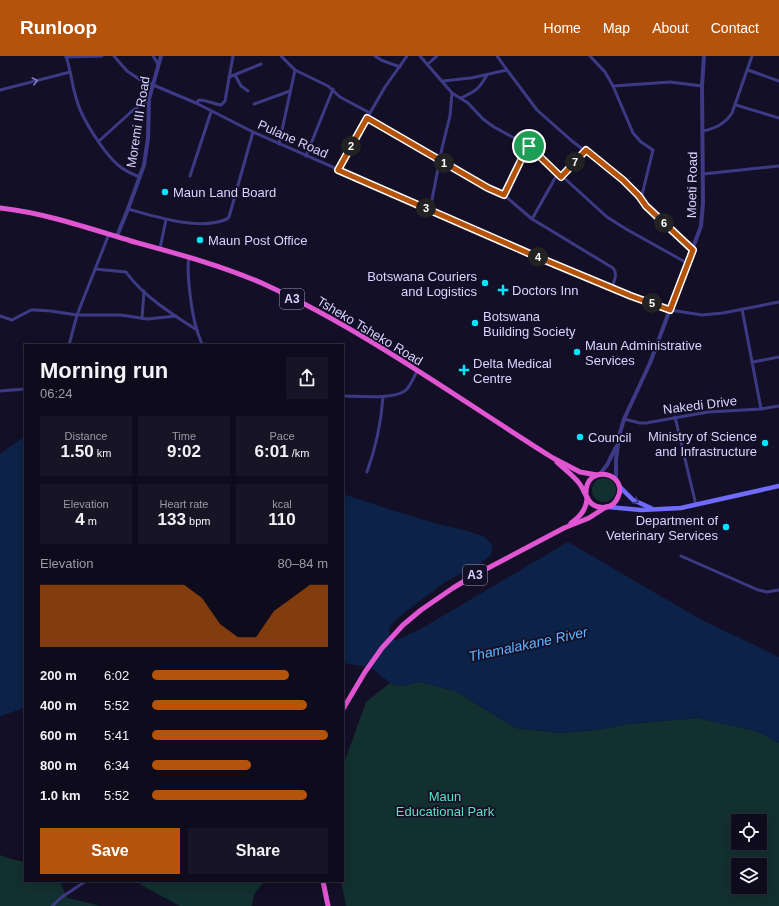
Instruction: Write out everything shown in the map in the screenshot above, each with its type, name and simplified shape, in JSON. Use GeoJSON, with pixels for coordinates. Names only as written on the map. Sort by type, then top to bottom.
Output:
{"type":"FeatureCollection","features":[{"type":"Feature","properties":{"kind":"highway","name":"Tsheko Tsheko Road"},"geometry":{"type":"LineString","coordinates":[[0,208],[18,210],[109,233],[160,248],[266,285],[341,324],[553,458],[580,472],[598,475]]}},
{"type":"Feature","properties":{"kind":"highway","name":"Tsheko Tsheko Road"},"geometry":{"type":"LineString","coordinates":[[553,458],[576,479],[587,495]]}},
{"type":"Feature","properties":{"kind":"highway","name":"A3"},"geometry":{"type":"LineString","coordinates":[[344,706],[365,672],[394,634],[411,617],[452,588],[575,521],[586,506],[587,485],[593,477],[598,475],[610,476],[618,484],[620,490],[618,498],[612,505],[583,521],[564,528]]}},
{"type":"Feature","properties":{"kind":"highway","name":"A3"},"geometry":{"type":"LineString","coordinates":[[587,495],[592,504],[607,507]]}},
{"type":"Feature","properties":{"kind":"highway"},"geometry":{"type":"LineString","coordinates":[[323,882],[328,906]]}},
{"type":"Feature","properties":{"kind":"main road"},"geometry":{"type":"LineString","coordinates":[[618,484],[633,500],[657,510]]}},
{"type":"Feature","properties":{"kind":"main road"},"geometry":{"type":"LineString","coordinates":[[607,507],[641,510],[682,508],[779,486]]}},
{"type":"Feature","properties":{"kind":"street"},"geometry":{"type":"LineString","coordinates":[[102,56],[66,56],[79,109],[117,164],[124,170],[140,177]]}},
{"type":"Feature","properties":{"kind":"street","name":"Pulane Road"},"geometry":{"type":"LineString","coordinates":[[114,56],[127,71],[139,79],[196,103],[211,112],[253,132],[631,296],[670,310],[702,314],[723,313],[779,302]]}},
{"type":"Feature","properties":{"kind":"street"},"geometry":{"type":"LineString","coordinates":[[153,56],[158,64]]}},
{"type":"Feature","properties":{"kind":"street","name":"Moremi III Road"},"geometry":{"type":"LineString","coordinates":[[117,236],[140,177],[147,149],[149,99],[161,56]]}},
{"type":"Feature","properties":{"kind":"street"},"geometry":{"type":"LineString","coordinates":[[196,103],[199,100],[203,100],[221,105],[225,101],[233,56]]}},
{"type":"Feature","properties":{"kind":"street"},"geometry":{"type":"LineString","coordinates":[[281,56],[295,70],[333,89],[340,97],[370,113]]}},
{"type":"Feature","properties":{"kind":"street"},"geometry":{"type":"LineString","coordinates":[[375,56],[381,60],[400,67]]}},
{"type":"Feature","properties":{"kind":"street"},"geometry":{"type":"LineString","coordinates":[[338,170],[370,113],[407,56]]}},
{"type":"Feature","properties":{"kind":"street"},"geometry":{"type":"LineString","coordinates":[[420,56],[452,93],[468,103],[483,119],[494,127],[529,146],[561,177],[607,217],[626,230],[687,263]]}},
{"type":"Feature","properties":{"kind":"street"},"geometry":{"type":"LineString","coordinates":[[428,64],[437,56]]}},
{"type":"Feature","properties":{"kind":"street"},"geometry":{"type":"LineString","coordinates":[[497,56],[538,110],[572,141],[586,150],[623,180],[646,206],[693,250]]}},
{"type":"Feature","properties":{"kind":"street"},"geometry":{"type":"LineString","coordinates":[[590,56],[605,72],[613,86],[633,133],[641,142],[654,150],[641,199]]}},
{"type":"Feature","properties":{"kind":"street","name":"Moeti Road"},"geometry":{"type":"LineString","coordinates":[[598,475],[607,465],[617,443],[624,419],[650,363],[701,226],[703,215],[702,86],[704,56]]}},
{"type":"Feature","properties":{"kind":"street"},"geometry":{"type":"LineString","coordinates":[[702,131],[717,127],[728,119],[736,105],[752,56]]}},
{"type":"Feature","properties":{"kind":"street"},"geometry":{"type":"LineString","coordinates":[[229,77],[261,64]]}},
{"type":"Feature","properties":{"kind":"street"},"geometry":{"type":"LineString","coordinates":[[279,144],[295,70]]}},
{"type":"Feature","properties":{"kind":"street"},"geometry":{"type":"LineString","coordinates":[[443,81],[487,75],[507,70]]}},
{"type":"Feature","properties":{"kind":"street"},"geometry":{"type":"LineString","coordinates":[[748,70],[779,81]]}},
{"type":"Feature","properties":{"kind":"street"},"geometry":{"type":"LineString","coordinates":[[0,90],[70,72]]}},
{"type":"Feature","properties":{"kind":"street"},"geometry":{"type":"LineString","coordinates":[[235,75],[241,86],[248,92]]}},
{"type":"Feature","properties":{"kind":"street"},"geometry":{"type":"LineString","coordinates":[[461,98],[481,86],[487,75]]}},
{"type":"Feature","properties":{"kind":"street"},"geometry":{"type":"LineString","coordinates":[[613,86],[670,82],[702,86]]}},
{"type":"Feature","properties":{"kind":"street"},"geometry":{"type":"LineString","coordinates":[[306,156],[333,89]]}},
{"type":"Feature","properties":{"kind":"street"},"geometry":{"type":"LineString","coordinates":[[254,104],[290,91]]}},
{"type":"Feature","properties":{"kind":"street"},"geometry":{"type":"LineString","coordinates":[[430,210],[450,116],[452,93]]}},
{"type":"Feature","properties":{"kind":"street"},"geometry":{"type":"LineString","coordinates":[[100,141],[131,112],[149,99]]}},
{"type":"Feature","properties":{"kind":"street"},"geometry":{"type":"LineString","coordinates":[[736,105],[779,118]]}},
{"type":"Feature","properties":{"kind":"street"},"geometry":{"type":"LineString","coordinates":[[190,176],[211,112]]}},
{"type":"Feature","properties":{"kind":"street"},"geometry":{"type":"LineString","coordinates":[[367,118],[488,188],[504,195],[532,218],[613,268],[616,271],[616,276],[612,288]]}},
{"type":"Feature","properties":{"kind":"street"},"geometry":{"type":"LineString","coordinates":[[128,209],[166,220],[201,225],[227,219],[229,217],[253,132]]}},
{"type":"Feature","properties":{"kind":"street"},"geometry":{"type":"LineString","coordinates":[[504,195],[529,146]]}},
{"type":"Feature","properties":{"kind":"street"},"geometry":{"type":"LineString","coordinates":[[561,177],[586,150]]}},
{"type":"Feature","properties":{"kind":"street"},"geometry":{"type":"LineString","coordinates":[[703,174],[779,166]]}},
{"type":"Feature","properties":{"kind":"street"},"geometry":{"type":"LineString","coordinates":[[532,218],[558,173]]}},
{"type":"Feature","properties":{"kind":"street"},"geometry":{"type":"LineString","coordinates":[[160,248],[166,220]]}},
{"type":"Feature","properties":{"kind":"street"},"geometry":{"type":"LineString","coordinates":[[69,344],[77,315],[109,233]]}},
{"type":"Feature","properties":{"kind":"street"},"geometry":{"type":"LineString","coordinates":[[189,258],[188,269],[197,330],[202,344]]}},
{"type":"Feature","properties":{"kind":"street"},"geometry":{"type":"LineString","coordinates":[[95,269],[126,272],[144,291],[197,330]]}},
{"type":"Feature","properties":{"kind":"street"},"geometry":{"type":"LineString","coordinates":[[142,318],[144,291]]}},
{"type":"Feature","properties":{"kind":"street"},"geometry":{"type":"LineString","coordinates":[[742,309],[761,409]]}},
{"type":"Feature","properties":{"kind":"street"},"geometry":{"type":"LineString","coordinates":[[0,316],[12,320],[35,310],[51,310],[77,315],[121,315],[142,318],[176,316]]}},
{"type":"Feature","properties":{"kind":"street"},"geometry":{"type":"LineString","coordinates":[[753,362],[779,357]]}},
{"type":"Feature","properties":{"kind":"street"},"geometry":{"type":"LineString","coordinates":[[344,396],[383,397],[404,392],[417,371]]}},
{"type":"Feature","properties":{"kind":"street"},"geometry":{"type":"LineString","coordinates":[[0,392],[24,389]]}},
{"type":"Feature","properties":{"kind":"street"},"geometry":{"type":"LineString","coordinates":[[367,472],[375,449],[381,420],[383,397]]}},
{"type":"Feature","properties":{"kind":"street","name":"Nakedi Drive"},"geometry":{"type":"LineString","coordinates":[[624,419],[640,423],[708,412],[761,409],[779,406]]}},
{"type":"Feature","properties":{"kind":"street"},"geometry":{"type":"LineString","coordinates":[[675,417],[696,505]]}},
{"type":"Feature","properties":{"kind":"street","name":"Moeti Road"},"geometry":{"type":"LineString","coordinates":[[617,443],[616,460],[618,484]]}},
{"type":"Feature","properties":{"kind":"street"},"geometry":{"type":"LineString","coordinates":[[681,556],[758,590],[767,592],[779,590]]}},
{"type":"Feature","properties":{"kind":"street"},"geometry":{"type":"LineString","coordinates":[[52,906],[62,897],[84,882]]}},
{"type":"Feature","properties":{"kind":"green space"},"geometry":{"type":"Polygon","coordinates":[[[599,478],[609,478],[616,485],[616,495],[609,502],[599,502],[592,495],[592,485],[599,478]]]}},
{"type":"Feature","properties":{"kind":"green space","name":"Maun Educational Park"},"geometry":{"type":"Polygon","coordinates":[[[419,682],[456,691],[515,728],[562,733],[596,730],[628,724],[697,718],[757,731],[779,743],[779,906],[346,906],[341,882],[344,882],[344,763],[366,702],[390,683],[402,686],[419,682]]]}},
{"type":"Feature","properties":{"kind":"green space"},"geometry":{"type":"Polygon","coordinates":[[[0,855],[24,862],[24,882],[60,882],[67,898],[101,906],[0,906],[0,855]]]}},
{"type":"Feature","properties":{"kind":"green space"},"geometry":{"type":"Polygon","coordinates":[[[140,882],[264,882],[254,894],[252,906],[180,906],[141,885],[140,882]]]}},
{"type":"Feature","properties":{"kind":"water"},"geometry":{"type":"Polygon","coordinates":[[[24,437],[24,708],[0,716],[0,454],[24,437]]]}},
{"type":"Feature","properties":{"kind":"water","name":"Thamalakane River"},"geometry":{"type":"Polygon","coordinates":[[[344,494],[438,524],[468,531],[485,537],[492,545],[492,552],[489,557],[445,582],[404,613],[390,626],[390,635],[395,640],[417,631],[568,542],[700,619],[779,657],[779,743],[757,731],[697,718],[628,724],[596,730],[562,733],[515,728],[456,691],[419,682],[402,686],[390,683],[373,669],[348,664],[344,662],[344,494]]]}},
{"type":"Feature","properties":{"kind":"place","name":"Maun Land Board"},"geometry":{"type":"Point","coordinates":[165,192]}},
{"type":"Feature","properties":{"kind":"place","name":"Maun Post Office"},"geometry":{"type":"Point","coordinates":[200,240]}},
{"type":"Feature","properties":{"kind":"place","name":"Botswana Couriers and Logistics"},"geometry":{"type":"Point","coordinates":[485,283]}},
{"type":"Feature","properties":{"kind":"place","name":"Doctors Inn"},"geometry":{"type":"Point","coordinates":[503,290]}},
{"type":"Feature","properties":{"kind":"place","name":"Botswana Building Society"},"geometry":{"type":"Point","coordinates":[475,323]}},
{"type":"Feature","properties":{"kind":"place","name":"Maun Administrative Services"},"geometry":{"type":"Point","coordinates":[577,352]}},
{"type":"Feature","properties":{"kind":"place","name":"Delta Medical Centre"},"geometry":{"type":"Point","coordinates":[464,370]}},
{"type":"Feature","properties":{"kind":"place","name":"Council"},"geometry":{"type":"Point","coordinates":[580,437]}},
{"type":"Feature","properties":{"kind":"place","name":"Ministry of Science and Infrastructure"},"geometry":{"type":"Point","coordinates":[765,443]}},
{"type":"Feature","properties":{"kind":"place","name":"Department of Veterinary Services"},"geometry":{"type":"Point","coordinates":[726,527]}},
{"type":"Feature","properties":{"kind":"route"},"geometry":{"type":"LineString","coordinates":[[367,118],[488,188],[504,195],[529,146],[561,177],[586,150],[623,180],[639,196],[646,206],[693,250],[670,310],[631,296],[535,256],[338,170],[367,118]]}}]}
